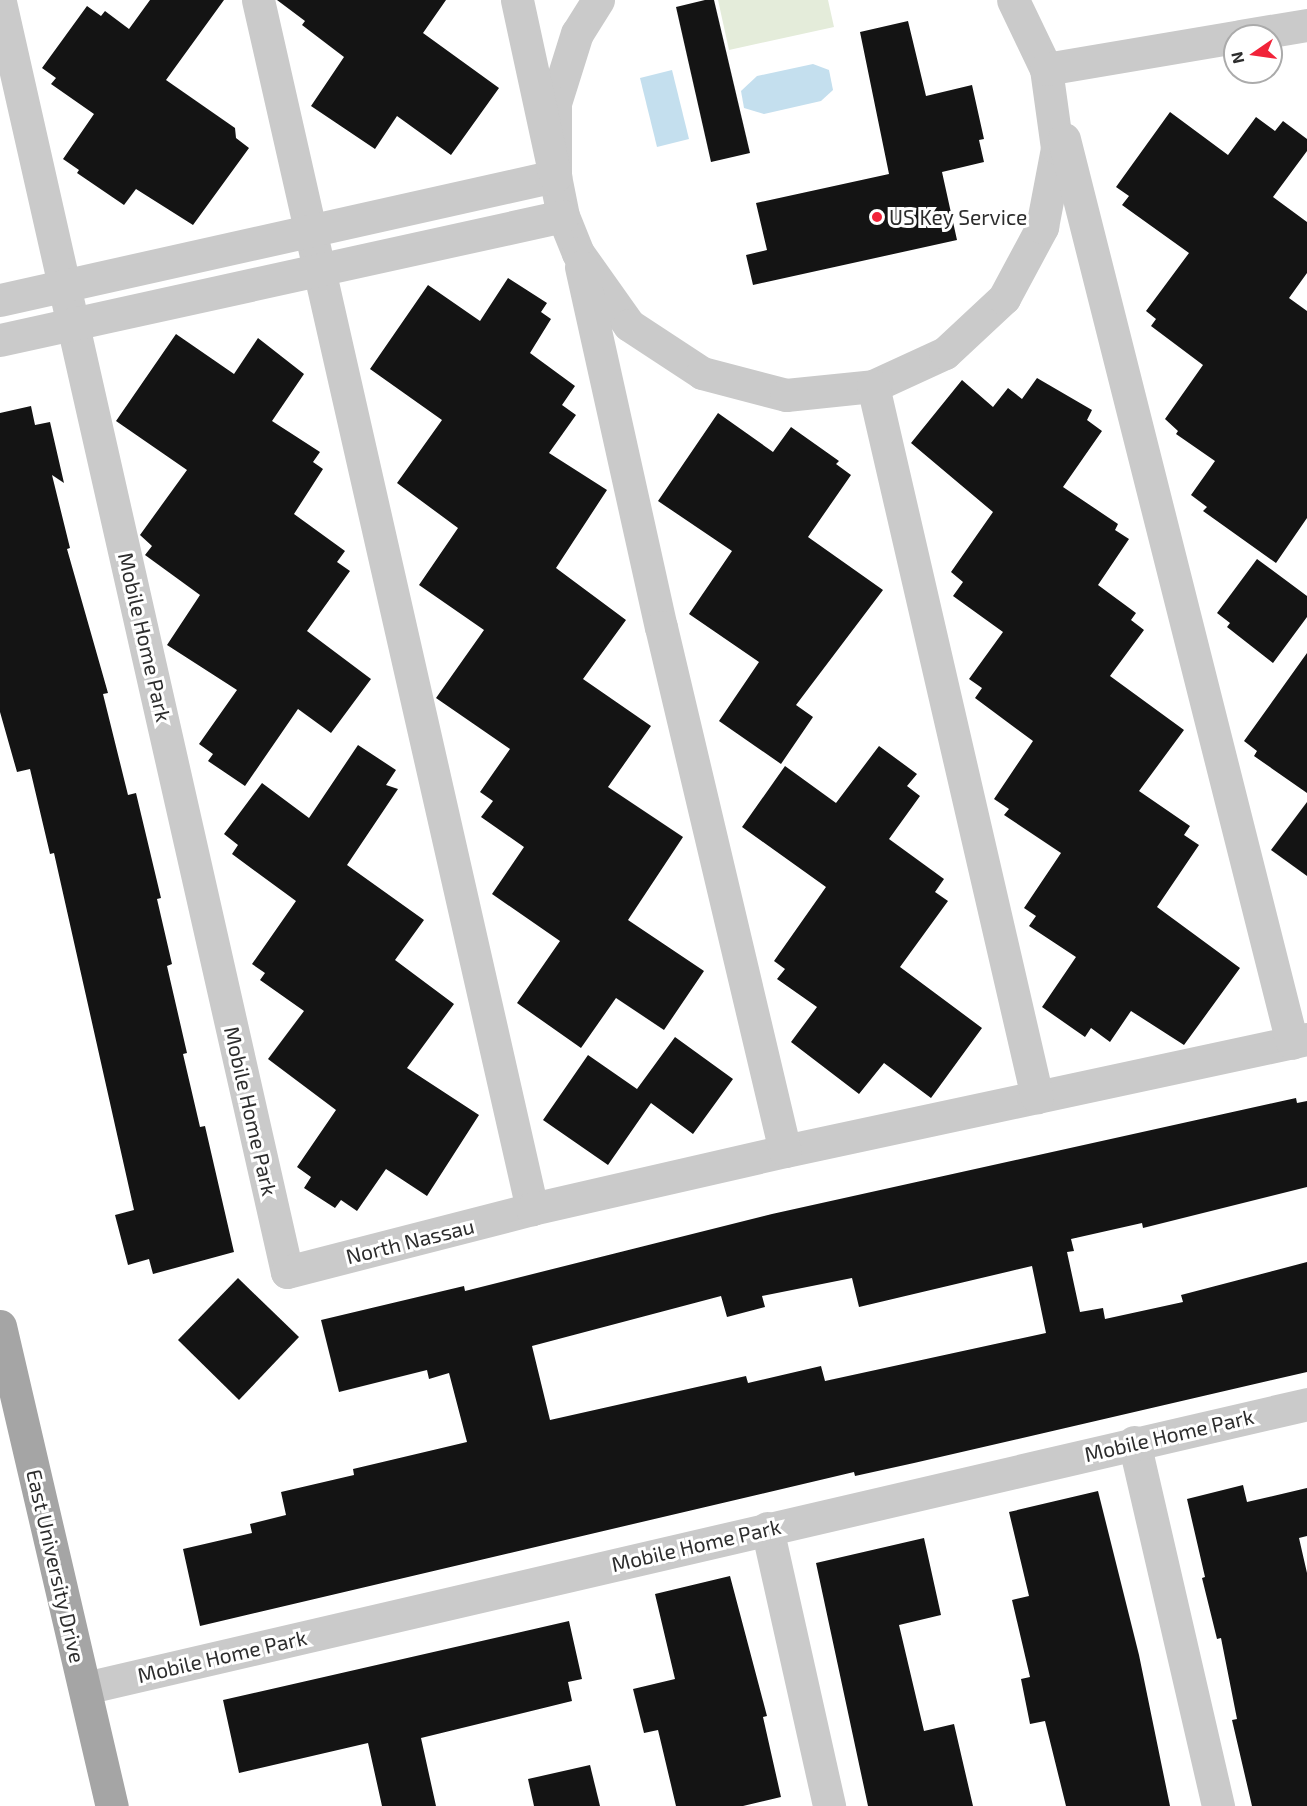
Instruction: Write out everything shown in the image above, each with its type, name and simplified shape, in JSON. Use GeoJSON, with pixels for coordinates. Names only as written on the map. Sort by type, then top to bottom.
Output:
{"type":"FeatureCollection","features":[{"type":"Feature","properties":{"kind":"main road","name":"East University Drive"},"geometry":{"type":"LineString","coordinates":[[0,1326],[112,1806]]}},
{"type":"Feature","properties":{"kind":"street"},"geometry":{"type":"LineString","coordinates":[[258,0],[532,1209]]}},
{"type":"Feature","properties":{"kind":"street"},"geometry":{"type":"LineString","coordinates":[[517,0],[563,216],[578,254],[661,627],[785,1151]]}},
{"type":"Feature","properties":{"kind":"street"},"geometry":{"type":"LineString","coordinates":[[555,176],[555,103],[577,33],[598,0]]}},
{"type":"Feature","properties":{"kind":"street"},"geometry":{"type":"LineString","coordinates":[[578,254],[629,324],[702,373],[786,395],[873,386],[945,352],[1004,298],[1042,228],[1057,148],[1046,69],[1013,0]]}},
{"type":"Feature","properties":{"kind":"street"},"geometry":{"type":"LineString","coordinates":[[1031,0],[1046,69],[1299,1041]]}},
{"type":"Feature","properties":{"kind":"street","name":"Mobile Home Park"},"geometry":{"type":"LineString","coordinates":[[0,2],[75,323],[287,1272]]}},
{"type":"Feature","properties":{"kind":"street"},"geometry":{"type":"LineString","coordinates":[[1283,29],[1307,25]]}},
{"type":"Feature","properties":{"kind":"street"},"geometry":{"type":"LineString","coordinates":[[1046,69],[1223,39]]}},
{"type":"Feature","properties":{"kind":"street"},"geometry":{"type":"LineString","coordinates":[[0,300],[310,228],[555,176]]}},
{"type":"Feature","properties":{"kind":"street"},"geometry":{"type":"LineString","coordinates":[[0,340],[563,216]]}},
{"type":"Feature","properties":{"kind":"street"},"geometry":{"type":"LineString","coordinates":[[873,386],[1037,1097]]}},
{"type":"Feature","properties":{"kind":"street","name":"North Nassau"},"geometry":{"type":"LineString","coordinates":[[287,1272],[532,1209],[785,1151],[1299,1041]]}},
{"type":"Feature","properties":{"kind":"street","name":"Mobile Home Park"},"geometry":{"type":"LineString","coordinates":[[84,1688],[1134,1442],[1307,1404]]}},
{"type":"Feature","properties":{"kind":"street"},"geometry":{"type":"LineString","coordinates":[[1134,1442],[1218,1806]]}},
{"type":"Feature","properties":{"kind":"street"},"geometry":{"type":"LineString","coordinates":[[767,1528],[829,1806]]}},
{"type":"Feature","properties":{"kind":"green space"},"geometry":{"type":"Polygon","coordinates":[[[718,0],[828,0],[834,27],[729,50],[718,0]]]}},
{"type":"Feature","properties":{"kind":"water"},"geometry":{"type":"Polygon","coordinates":[[[813,64],[829,70],[833,90],[821,101],[764,114],[744,108],[741,91],[757,76],[813,64]]]}},
{"type":"Feature","properties":{"kind":"water"},"geometry":{"type":"Polygon","coordinates":[[[672,70],[689,139],[657,147],[640,78],[672,70]]]}},
{"type":"Feature","properties":{"kind":"building"},"geometry":{"type":"Polygon","coordinates":[[[150,0],[224,0],[166,80],[235,128],[236,138],[249,148],[193,225],[136,189],[124,205],[77,173],[79,170],[63,159],[94,114],[51,84],[56,78],[42,68],[87,6],[101,16],[105,11],[129,29],[150,0]]]}},
{"type":"Feature","properties":{"kind":"building"},"geometry":{"type":"Polygon","coordinates":[[[277,0],[446,0],[423,33],[499,88],[451,155],[397,116],[375,149],[311,106],[344,57],[302,25],[305,21],[277,0]]]}},
{"type":"Feature","properties":{"kind":"building"},"geometry":{"type":"Polygon","coordinates":[[[714,0],[750,153],[711,162],[676,7],[714,0]]]}},
{"type":"Feature","properties":{"kind":"building"},"geometry":{"type":"Polygon","coordinates":[[[908,21],[926,96],[972,85],[984,139],[979,140],[984,162],[942,172],[957,240],[753,285],[746,255],[767,250],[756,203],[889,174],[860,32],[908,21]]]}},
{"type":"Feature","properties":{"kind":"building"},"geometry":{"type":"Polygon","coordinates":[[[1170,112],[1228,155],[1256,117],[1275,131],[1283,121],[1307,139],[1307,151],[1273,197],[1307,222],[1307,273],[1289,298],[1307,311],[1307,518],[1276,563],[1203,511],[1207,507],[1191,495],[1215,461],[1176,434],[1178,431],[1165,419],[1203,365],[1151,326],[1156,319],[1146,311],[1189,253],[1122,205],[1129,196],[1116,187],[1170,112]]]}},
{"type":"Feature","properties":{"kind":"building"},"geometry":{"type":"Polygon","coordinates":[[[508,278],[547,303],[541,312],[551,319],[530,353],[575,386],[562,405],[576,415],[549,453],[607,490],[556,568],[626,620],[583,679],[651,726],[608,787],[683,837],[628,920],[704,971],[664,1030],[616,998],[581,1048],[517,1003],[560,941],[492,894],[524,847],[481,817],[493,801],[480,792],[510,749],[436,698],[484,630],[419,585],[458,528],[397,483],[442,420],[370,369],[428,285],[480,321],[508,278]]]}},
{"type":"Feature","properties":{"kind":"building"},"geometry":{"type":"Polygon","coordinates":[[[176,334],[234,374],[258,338],[304,374],[272,421],[320,452],[313,462],[323,469],[294,514],[345,551],[337,562],[350,571],[307,631],[371,679],[331,733],[298,709],[245,786],[208,761],[213,754],[199,744],[237,690],[167,645],[200,595],[145,555],[152,546],[140,535],[187,470],[116,421],[176,334]]]}},
{"type":"Feature","properties":{"kind":"building"},"geometry":{"type":"Polygon","coordinates":[[[1037,378],[1092,410],[1087,420],[1102,431],[1063,487],[1118,524],[1115,530],[1129,539],[1098,585],[1136,613],[1131,620],[1144,630],[1110,676],[1184,730],[1139,791],[1190,826],[1184,835],[1199,845],[1157,907],[1240,968],[1184,1045],[1131,1011],[1110,1042],[1091,1028],[1085,1037],[1042,1007],[1076,957],[1029,926],[1036,916],[1024,908],[1061,853],[1004,815],[1009,809],[994,799],[1033,741],[975,698],[982,688],[969,679],[1003,632],[953,596],[963,582],[951,572],[993,512],[911,443],[962,380],[993,407],[1008,388],[1022,399],[1037,378]]]}},
{"type":"Feature","properties":{"kind":"building"},"geometry":{"type":"Polygon","coordinates":[[[31,406],[35,425],[50,422],[64,483],[52,475],[70,548],[67,549],[108,693],[103,694],[128,795],[136,793],[161,898],[157,899],[172,964],[167,966],[187,1053],[183,1054],[200,1127],[205,1126],[234,1252],[153,1274],[149,1259],[128,1265],[115,1215],[134,1210],[54,853],[50,854],[30,769],[17,772],[0,712],[0,413],[31,406]]]}},
{"type":"Feature","properties":{"kind":"building"},"geometry":{"type":"Polygon","coordinates":[[[718,413],[773,452],[791,427],[839,461],[836,464],[851,475],[808,537],[883,590],[796,705],[813,717],[781,764],[719,721],[759,662],[689,614],[732,551],[658,501],[718,413]]]}},
{"type":"Feature","properties":{"kind":"building"},"geometry":{"type":"Polygon","coordinates":[[[1257,559],[1307,596],[1307,617],[1273,663],[1227,627],[1230,623],[1217,613],[1257,559]]]}},
{"type":"Feature","properties":{"kind":"building"},"geometry":{"type":"Polygon","coordinates":[[[1307,653],[1307,793],[1254,756],[1257,751],[1244,741],[1307,653]]]}},
{"type":"Feature","properties":{"kind":"building"},"geometry":{"type":"Polygon","coordinates":[[[358,745],[396,770],[386,785],[398,789],[347,865],[424,920],[395,960],[454,1004],[407,1068],[479,1115],[427,1196],[386,1169],[357,1211],[341,1200],[335,1208],[304,1188],[311,1177],[297,1167],[336,1110],[268,1059],[304,1011],[260,980],[265,973],[252,964],[296,901],[232,854],[238,845],[224,834],[262,783],[309,818],[358,745]]]}},
{"type":"Feature","properties":{"kind":"building"},"geometry":{"type":"Polygon","coordinates":[[[879,746],[917,774],[907,786],[920,796],[889,839],[944,879],[935,892],[948,901],[900,967],[982,1028],[931,1098],[884,1063],[859,1094],[791,1042],[817,1007],[777,979],[785,969],[774,961],[826,887],[742,827],[785,766],[836,803],[879,746]]]}},
{"type":"Feature","properties":{"kind":"building"},"geometry":{"type":"Polygon","coordinates":[[[1307,802],[1307,876],[1271,850],[1307,802]]]}},
{"type":"Feature","properties":{"kind":"building"},"geometry":{"type":"Polygon","coordinates":[[[675,1037],[733,1079],[693,1134],[651,1103],[608,1165],[543,1120],[588,1055],[637,1089],[675,1037]]]}},
{"type":"Feature","properties":{"kind":"building"},"geometry":{"type":"Polygon","coordinates":[[[1296,1098],[1297,1103],[1307,1101],[1307,1187],[1143,1228],[1142,1223],[1071,1239],[1074,1251],[1067,1252],[1080,1312],[1103,1308],[1105,1319],[1183,1302],[1181,1295],[1307,1262],[1307,1372],[914,1463],[855,1476],[854,1472],[200,1626],[183,1549],[252,1533],[250,1524],[286,1515],[281,1492],[354,1475],[353,1469],[467,1442],[449,1373],[429,1379],[427,1370],[339,1392],[321,1320],[464,1286],[465,1291],[772,1214],[1296,1098]],[[1032,1266],[859,1307],[852,1278],[762,1296],[765,1307],[727,1317],[721,1296],[532,1346],[550,1420],[746,1376],[748,1383],[821,1366],[825,1381],[1046,1333],[1032,1266]]]}},
{"type":"Feature","properties":{"kind":"building"},"geometry":{"type":"Polygon","coordinates":[[[238,1278],[299,1337],[239,1400],[178,1340],[238,1278]]]}},
{"type":"Feature","properties":{"kind":"building"},"geometry":{"type":"Polygon","coordinates":[[[1243,1485],[1247,1502],[1307,1488],[1307,1536],[1299,1538],[1307,1573],[1307,1806],[1252,1806],[1232,1720],[1237,1719],[1221,1638],[1217,1639],[1202,1578],[1205,1577],[1187,1499],[1243,1485]]]}},
{"type":"Feature","properties":{"kind":"building"},"geometry":{"type":"Polygon","coordinates":[[[1098,1491],[1139,1655],[1170,1806],[1066,1806],[1045,1721],[1030,1724],[1021,1679],[1030,1677],[1012,1600],[1029,1596],[1009,1512],[1098,1491]]]}},
{"type":"Feature","properties":{"kind":"building"},"geometry":{"type":"Polygon","coordinates":[[[924,1538],[941,1615],[899,1625],[924,1731],[954,1724],[973,1806],[868,1806],[816,1563],[924,1538]]]}},
{"type":"Feature","properties":{"kind":"building"},"geometry":{"type":"Polygon","coordinates":[[[730,1576],[767,1716],[763,1717],[781,1797],[743,1806],[676,1806],[658,1730],[644,1733],[633,1689],[675,1679],[655,1594],[730,1576]]]}},
{"type":"Feature","properties":{"kind":"building"},"geometry":{"type":"Polygon","coordinates":[[[569,1621],[582,1679],[568,1682],[572,1701],[421,1738],[436,1806],[382,1806],[368,1743],[239,1773],[223,1700],[569,1621]]]}},
{"type":"Feature","properties":{"kind":"building"},"geometry":{"type":"Polygon","coordinates":[[[590,1765],[600,1806],[534,1806],[528,1779],[590,1765]]]}},
{"type":"Feature","properties":{"kind":"place","name":"US Key Service"},"geometry":{"type":"Point","coordinates":[877,217]}}]}
